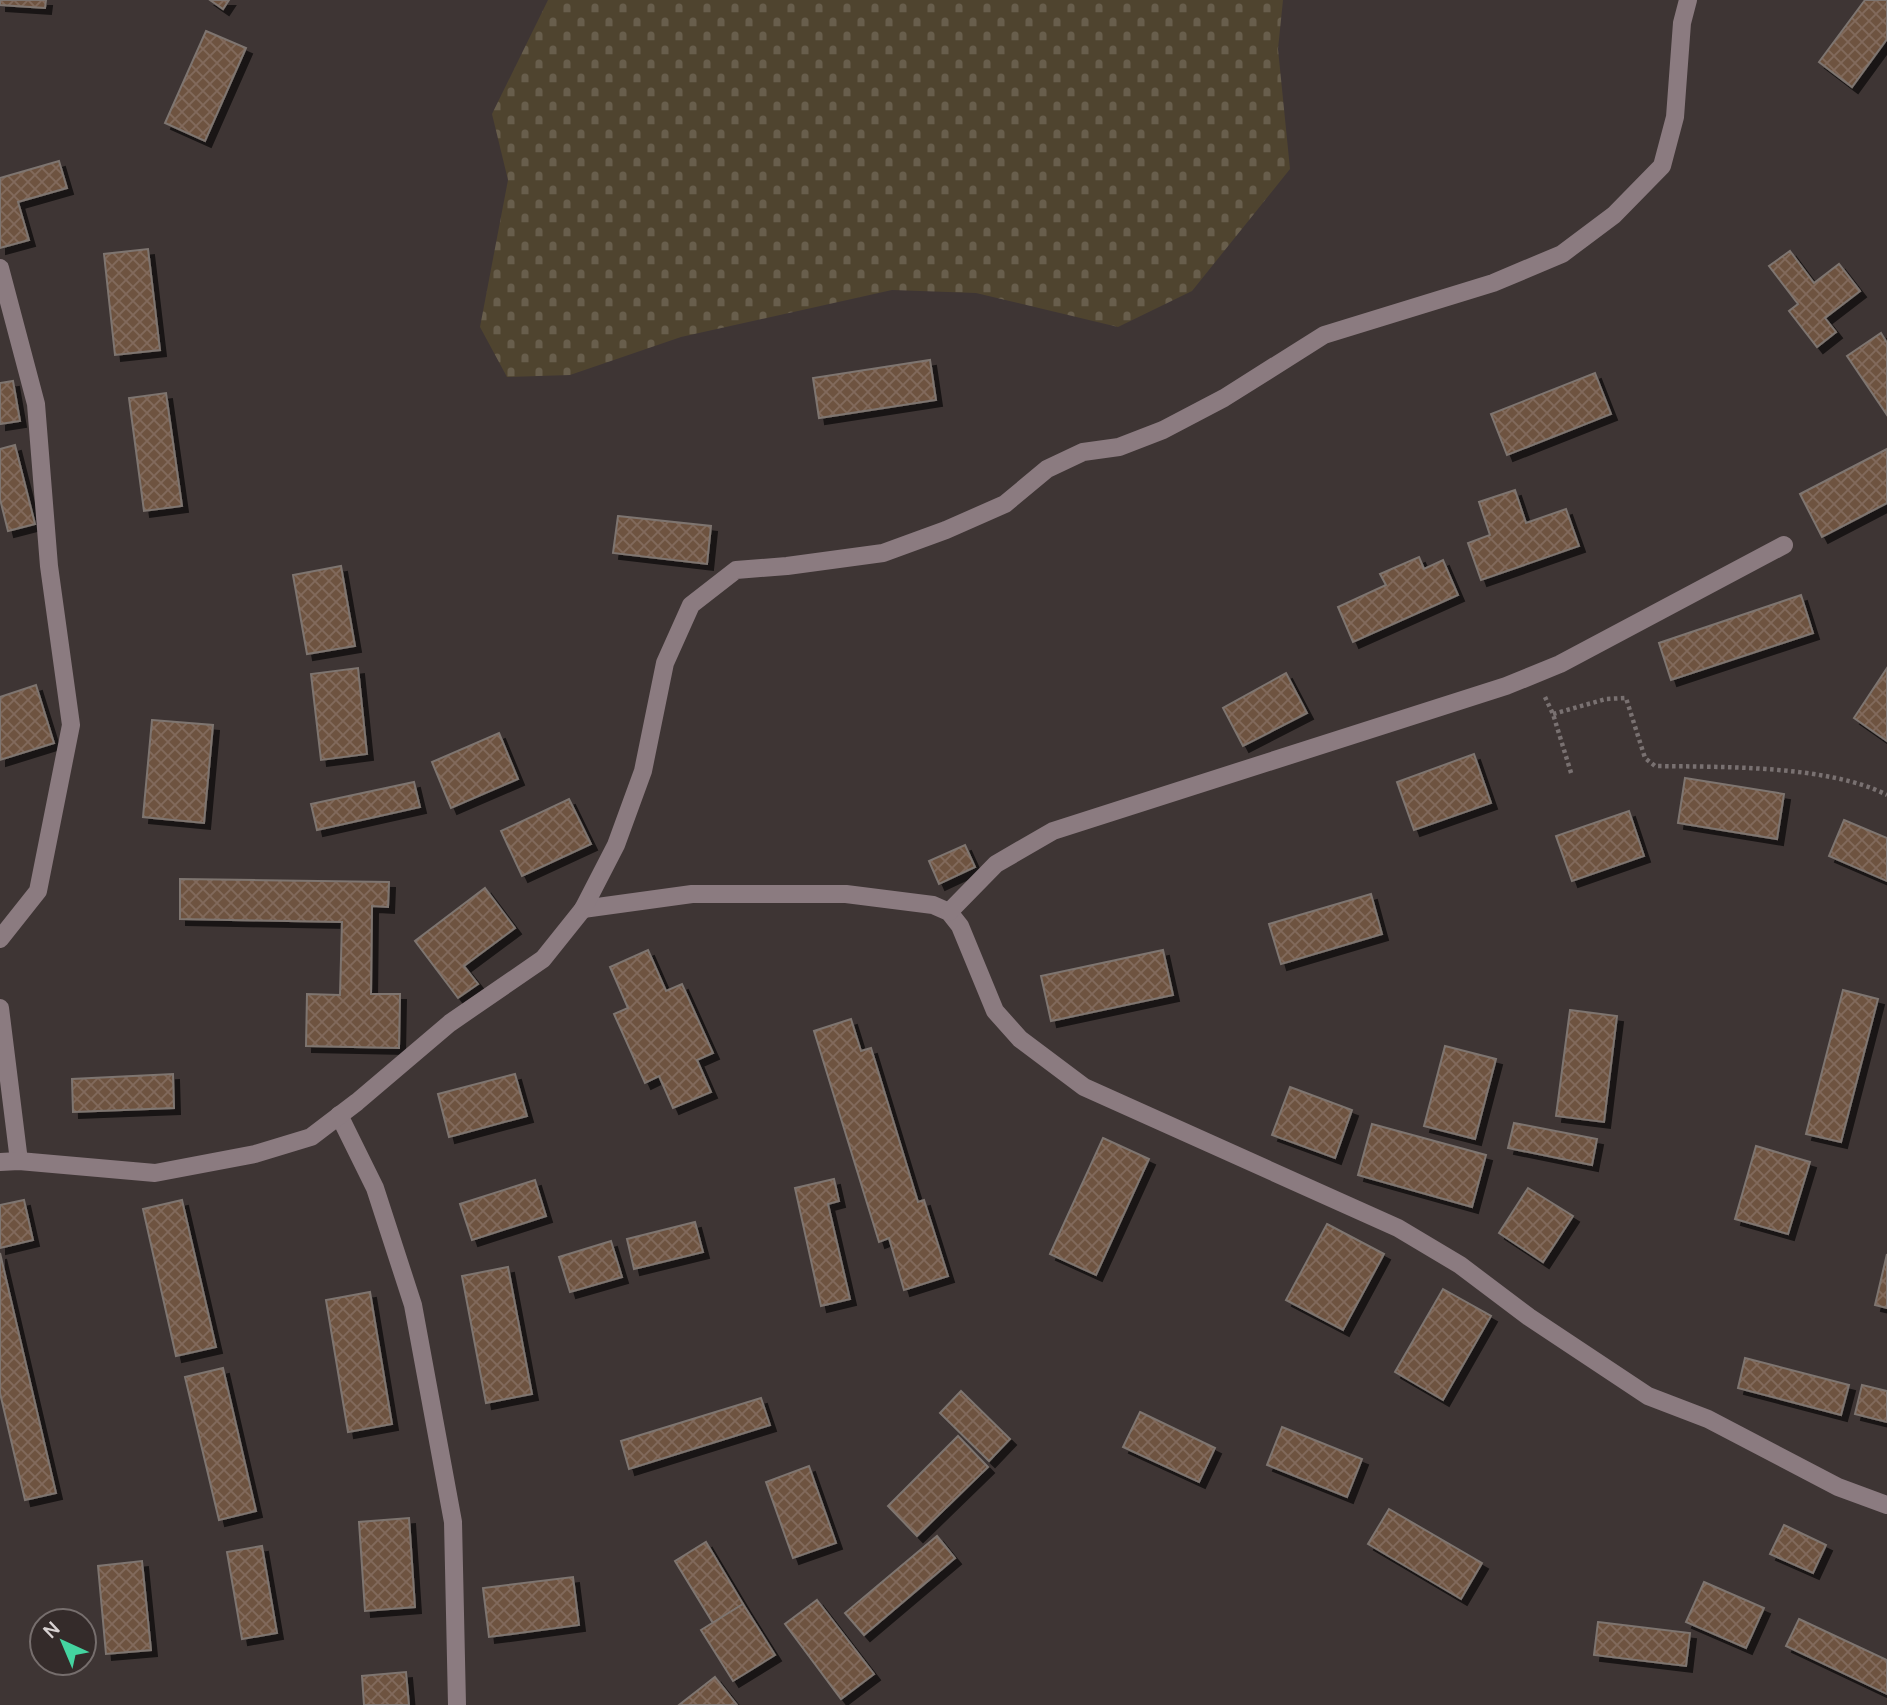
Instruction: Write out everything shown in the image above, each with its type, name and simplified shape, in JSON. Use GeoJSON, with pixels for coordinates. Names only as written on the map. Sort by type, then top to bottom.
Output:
{"type":"FeatureCollection","features":[{"type":"Feature","properties":{"kind":"street"},"geometry":{"type":"LineString","coordinates":[[0,1162],[19,1161],[155,1173],[255,1154],[310,1137],[450,1023],[543,960],[583,909],[616,845],[639,784],[665,663],[691,605],[736,570],[883,553],[946,530],[1005,504],[1047,469],[1083,452],[1119,447],[1175,424],[1224,398],[1324,335],[1493,284],[1562,254],[1614,215],[1662,166],[1675,117],[1682,23],[1688,0]]}},
{"type":"Feature","properties":{"kind":"street"},"geometry":{"type":"LineString","coordinates":[[0,268],[36,404],[49,566],[71,725],[38,891],[0,939]]}},
{"type":"Feature","properties":{"kind":"street"},"geometry":{"type":"LineString","coordinates":[[949,912],[996,864],[1053,831],[1494,690],[1560,664],[1784,545]]}},
{"type":"Feature","properties":{"kind":"street"},"geometry":{"type":"LineString","coordinates":[[583,909],[692,894],[846,894],[933,905],[949,912],[960,926],[995,1011],[1020,1039],[1084,1087],[1398,1228],[1460,1265],[1529,1317],[1648,1396],[1708,1419],[1838,1487],[1887,1505]]}},
{"type":"Feature","properties":{"kind":"street"},"geometry":{"type":"LineString","coordinates":[[0,1009],[19,1161]]}},
{"type":"Feature","properties":{"kind":"street"},"geometry":{"type":"LineString","coordinates":[[339,1115],[376,1188],[413,1306],[453,1522],[457,1705]]}},
{"type":"Feature","properties":{"kind":"path"},"geometry":{"type":"LineString","coordinates":[[1534,674],[1553,714],[1572,776]]}},
{"type":"Feature","properties":{"kind":"path"},"geometry":{"type":"LineString","coordinates":[[1553,714],[1606,699],[1626,698],[1645,758],[1655,766],[1786,771],[1866,784],[1887,794]]}},
{"type":"Feature","properties":{"kind":"green space"},"geometry":{"type":"Polygon","coordinates":[[[548,0],[1283,0],[1278,49],[1290,169],[1192,291],[1118,327],[976,293],[892,290],[681,337],[570,375],[507,377],[480,327],[508,180],[492,114],[548,0]]]}},
{"type":"Feature","properties":{"kind":"building"},"geometry":{"type":"Polygon","coordinates":[[[0,0],[46,0],[45,8],[0,5],[0,0]]]}},
{"type":"Feature","properties":{"kind":"building"},"geometry":{"type":"Polygon","coordinates":[[[210,0],[229,0],[223,9],[210,0]]]}},
{"type":"Feature","properties":{"kind":"building"},"geometry":{"type":"Polygon","coordinates":[[[1865,0],[1887,0],[1887,39],[1852,87],[1819,62],[1865,0]]]}},
{"type":"Feature","properties":{"kind":"building"},"geometry":{"type":"Polygon","coordinates":[[[206,31],[246,48],[205,141],[165,123],[206,31]]]}},
{"type":"Feature","properties":{"kind":"building"},"geometry":{"type":"Polygon","coordinates":[[[59,161],[67,188],[18,202],[29,240],[0,248],[0,178],[59,161]]]}},
{"type":"Feature","properties":{"kind":"building"},"geometry":{"type":"Polygon","coordinates":[[[148,249],[160,350],[115,355],[104,254],[148,249]]]}},
{"type":"Feature","properties":{"kind":"building"},"geometry":{"type":"Polygon","coordinates":[[[1790,251],[1814,283],[1839,264],[1860,291],[1825,318],[1836,332],[1817,347],[1789,311],[1798,304],[1769,266],[1790,251]]]}},
{"type":"Feature","properties":{"kind":"building"},"geometry":{"type":"Polygon","coordinates":[[[1881,333],[1887,343],[1887,415],[1847,356],[1881,333]]]}},
{"type":"Feature","properties":{"kind":"building"},"geometry":{"type":"Polygon","coordinates":[[[930,360],[936,400],[819,418],[813,378],[930,360]]]}},
{"type":"Feature","properties":{"kind":"building"},"geometry":{"type":"Polygon","coordinates":[[[1595,373],[1611,414],[1507,455],[1491,414],[1595,373]]]}},
{"type":"Feature","properties":{"kind":"building"},"geometry":{"type":"Polygon","coordinates":[[[13,381],[20,421],[0,424],[0,383],[13,381]]]}},
{"type":"Feature","properties":{"kind":"building"},"geometry":{"type":"Polygon","coordinates":[[[166,393],[182,506],[144,511],[129,398],[166,393]]]}},
{"type":"Feature","properties":{"kind":"building"},"geometry":{"type":"Polygon","coordinates":[[[15,445],[35,524],[8,531],[0,499],[0,449],[15,445]]]}},
{"type":"Feature","properties":{"kind":"building"},"geometry":{"type":"Polygon","coordinates":[[[1887,449],[1887,503],[1822,537],[1800,494],[1887,449]]]}},
{"type":"Feature","properties":{"kind":"building"},"geometry":{"type":"Polygon","coordinates":[[[1515,490],[1526,523],[1566,509],[1579,546],[1481,580],[1468,543],[1490,535],[1479,502],[1515,490]]]}},
{"type":"Feature","properties":{"kind":"building"},"geometry":{"type":"Polygon","coordinates":[[[618,516],[711,526],[707,564],[613,553],[618,516]]]}},
{"type":"Feature","properties":{"kind":"building"},"geometry":{"type":"Polygon","coordinates":[[[1419,557],[1424,569],[1443,560],[1458,595],[1353,642],[1338,607],[1386,585],[1380,574],[1419,557]]]}},
{"type":"Feature","properties":{"kind":"building"},"geometry":{"type":"Polygon","coordinates":[[[341,566],[355,646],[307,654],[293,575],[341,566]]]}},
{"type":"Feature","properties":{"kind":"building"},"geometry":{"type":"Polygon","coordinates":[[[1801,595],[1813,633],[1671,680],[1659,643],[1801,595]]]}},
{"type":"Feature","properties":{"kind":"building"},"geometry":{"type":"Polygon","coordinates":[[[358,668],[367,754],[321,760],[311,674],[358,668]]]}},
{"type":"Feature","properties":{"kind":"building"},"geometry":{"type":"Polygon","coordinates":[[[1887,668],[1887,741],[1854,718],[1887,668]]]}},
{"type":"Feature","properties":{"kind":"building"},"geometry":{"type":"Polygon","coordinates":[[[1286,673],[1307,713],[1243,746],[1223,708],[1286,673]]]}},
{"type":"Feature","properties":{"kind":"building"},"geometry":{"type":"Polygon","coordinates":[[[36,685],[54,743],[0,760],[0,697],[36,685]]]}},
{"type":"Feature","properties":{"kind":"building"},"geometry":{"type":"Polygon","coordinates":[[[152,720],[213,725],[204,823],[143,817],[152,720]]]}},
{"type":"Feature","properties":{"kind":"building"},"geometry":{"type":"Polygon","coordinates":[[[499,733],[518,779],[451,808],[432,762],[499,733]]]}},
{"type":"Feature","properties":{"kind":"building"},"geometry":{"type":"Polygon","coordinates":[[[1474,754],[1491,803],[1414,830],[1397,782],[1474,754]]]}},
{"type":"Feature","properties":{"kind":"building"},"geometry":{"type":"Polygon","coordinates":[[[1685,778],[1784,794],[1777,839],[1678,823],[1685,778]]]}},
{"type":"Feature","properties":{"kind":"building"},"geometry":{"type":"Polygon","coordinates":[[[414,782],[420,807],[317,830],[311,804],[414,782]]]}},
{"type":"Feature","properties":{"kind":"building"},"geometry":{"type":"Polygon","coordinates":[[[569,799],[591,844],[522,876],[501,831],[569,799]]]}},
{"type":"Feature","properties":{"kind":"building"},"geometry":{"type":"Polygon","coordinates":[[[1629,811],[1644,856],[1572,881],[1556,836],[1629,811]]]}},
{"type":"Feature","properties":{"kind":"building"},"geometry":{"type":"Polygon","coordinates":[[[1844,820],[1887,838],[1887,881],[1829,856],[1844,820]]]}},
{"type":"Feature","properties":{"kind":"building"},"geometry":{"type":"Polygon","coordinates":[[[965,845],[975,867],[939,884],[929,861],[965,845]]]}},
{"type":"Feature","properties":{"kind":"building"},"geometry":{"type":"Polygon","coordinates":[[[180,879],[389,882],[388,907],[372,906],[371,994],[400,994],[399,1048],[306,1046],[307,994],[340,995],[342,922],[180,919],[180,879]]]}},
{"type":"Feature","properties":{"kind":"building"},"geometry":{"type":"Polygon","coordinates":[[[485,888],[515,928],[464,966],[478,984],[458,998],[415,941],[485,888]]]}},
{"type":"Feature","properties":{"kind":"building"},"geometry":{"type":"Polygon","coordinates":[[[1371,894],[1382,934],[1281,964],[1269,924],[1371,894]]]}},
{"type":"Feature","properties":{"kind":"building"},"geometry":{"type":"Polygon","coordinates":[[[648,950],[666,991],[682,984],[713,1053],[697,1060],[711,1092],[673,1108],[659,1076],[645,1083],[614,1014],[628,1008],[610,967],[648,950]]]}},
{"type":"Feature","properties":{"kind":"building"},"geometry":{"type":"Polygon","coordinates":[[[1163,950],[1173,995],[1051,1021],[1041,976],[1163,950]]]}},
{"type":"Feature","properties":{"kind":"building"},"geometry":{"type":"Polygon","coordinates":[[[1843,990],[1878,999],[1841,1142],[1806,1134],[1843,990]]]}},
{"type":"Feature","properties":{"kind":"building"},"geometry":{"type":"Polygon","coordinates":[[[1570,1010],[1617,1016],[1604,1122],[1556,1116],[1570,1010]]]}},
{"type":"Feature","properties":{"kind":"building"},"geometry":{"type":"Polygon","coordinates":[[[851,1019],[861,1051],[871,1048],[918,1202],[924,1200],[948,1276],[904,1290],[889,1238],[879,1242],[814,1031],[851,1019]]]}},
{"type":"Feature","properties":{"kind":"building"},"geometry":{"type":"Polygon","coordinates":[[[1445,1046],[1496,1059],[1475,1139],[1424,1126],[1445,1046]]]}},
{"type":"Feature","properties":{"kind":"building"},"geometry":{"type":"Polygon","coordinates":[[[173,1074],[174,1108],[73,1112],[72,1079],[173,1074]]]}},
{"type":"Feature","properties":{"kind":"building"},"geometry":{"type":"Polygon","coordinates":[[[515,1074],[527,1116],[449,1137],[438,1094],[515,1074]]]}},
{"type":"Feature","properties":{"kind":"building"},"geometry":{"type":"Polygon","coordinates":[[[1290,1087],[1352,1110],[1335,1158],[1272,1135],[1290,1087]]]}},
{"type":"Feature","properties":{"kind":"building"},"geometry":{"type":"Polygon","coordinates":[[[1514,1123],[1597,1139],[1592,1165],[1508,1148],[1514,1123]]]}},
{"type":"Feature","properties":{"kind":"building"},"geometry":{"type":"Polygon","coordinates":[[[1372,1124],[1486,1155],[1472,1207],[1358,1175],[1372,1124]]]}},
{"type":"Feature","properties":{"kind":"building"},"geometry":{"type":"Polygon","coordinates":[[[1103,1138],[1149,1159],[1096,1275],[1050,1254],[1103,1138]]]}},
{"type":"Feature","properties":{"kind":"building"},"geometry":{"type":"Polygon","coordinates":[[[1756,1146],[1810,1162],[1788,1234],[1735,1219],[1756,1146]]]}},
{"type":"Feature","properties":{"kind":"building"},"geometry":{"type":"Polygon","coordinates":[[[834,1179],[839,1201],[828,1204],[850,1299],[821,1306],[795,1188],[834,1179]]]}},
{"type":"Feature","properties":{"kind":"building"},"geometry":{"type":"Polygon","coordinates":[[[535,1180],[546,1216],[472,1240],[460,1204],[535,1180]]]}},
{"type":"Feature","properties":{"kind":"building"},"geometry":{"type":"Polygon","coordinates":[[[1528,1188],[1573,1216],[1543,1262],[1499,1233],[1528,1188]]]}},
{"type":"Feature","properties":{"kind":"building"},"geometry":{"type":"Polygon","coordinates":[[[24,1200],[33,1240],[0,1248],[0,1205],[24,1200]]]}},
{"type":"Feature","properties":{"kind":"building"},"geometry":{"type":"Polygon","coordinates":[[[182,1200],[216,1347],[176,1356],[143,1209],[182,1200]]]}},
{"type":"Feature","properties":{"kind":"building"},"geometry":{"type":"Polygon","coordinates":[[[695,1222],[703,1252],[634,1269],[627,1239],[695,1222]]]}},
{"type":"Feature","properties":{"kind":"building"},"geometry":{"type":"Polygon","coordinates":[[[1327,1224],[1384,1254],[1343,1330],[1286,1300],[1327,1224]]]}},
{"type":"Feature","properties":{"kind":"building"},"geometry":{"type":"Polygon","coordinates":[[[611,1241],[622,1277],[570,1292],[559,1257],[611,1241]]]}},
{"type":"Feature","properties":{"kind":"building"},"geometry":{"type":"Polygon","coordinates":[[[0,1253],[56,1493],[25,1500],[0,1393],[0,1253]]]}},
{"type":"Feature","properties":{"kind":"building"},"geometry":{"type":"Polygon","coordinates":[[[1887,1254],[1887,1308],[1875,1305],[1887,1254]]]}},
{"type":"Feature","properties":{"kind":"building"},"geometry":{"type":"Polygon","coordinates":[[[508,1267],[532,1394],[486,1403],[462,1276],[508,1267]]]}},
{"type":"Feature","properties":{"kind":"building"},"geometry":{"type":"Polygon","coordinates":[[[1443,1289],[1491,1316],[1443,1400],[1395,1372],[1443,1289]]]}},
{"type":"Feature","properties":{"kind":"building"},"geometry":{"type":"Polygon","coordinates":[[[370,1292],[392,1424],[348,1432],[326,1300],[370,1292]]]}},
{"type":"Feature","properties":{"kind":"building"},"geometry":{"type":"Polygon","coordinates":[[[1745,1358],[1849,1385],[1841,1415],[1738,1388],[1745,1358]]]}},
{"type":"Feature","properties":{"kind":"building"},"geometry":{"type":"Polygon","coordinates":[[[223,1368],[256,1511],[219,1520],[185,1377],[223,1368]]]}},
{"type":"Feature","properties":{"kind":"building"},"geometry":{"type":"Polygon","coordinates":[[[1862,1385],[1887,1391],[1887,1422],[1855,1414],[1862,1385]]]}},
{"type":"Feature","properties":{"kind":"building"},"geometry":{"type":"Polygon","coordinates":[[[961,1391],[1010,1439],[989,1461],[940,1413],[961,1391]]]}},
{"type":"Feature","properties":{"kind":"building"},"geometry":{"type":"Polygon","coordinates":[[[761,1398],[770,1425],[629,1469],[621,1441],[761,1398]]]}},
{"type":"Feature","properties":{"kind":"building"},"geometry":{"type":"Polygon","coordinates":[[[1140,1412],[1215,1448],[1199,1482],[1123,1447],[1140,1412]]]}},
{"type":"Feature","properties":{"kind":"building"},"geometry":{"type":"Polygon","coordinates":[[[1282,1427],[1362,1459],[1347,1497],[1267,1465],[1282,1427]]]}},
{"type":"Feature","properties":{"kind":"building"},"geometry":{"type":"Polygon","coordinates":[[[958,1436],[988,1467],[917,1536],[888,1506],[958,1436]]]}},
{"type":"Feature","properties":{"kind":"building"},"geometry":{"type":"Polygon","coordinates":[[[809,1466],[836,1543],[793,1558],[766,1482],[809,1466]]]}},
{"type":"Feature","properties":{"kind":"building"},"geometry":{"type":"Polygon","coordinates":[[[1389,1509],[1482,1563],[1461,1599],[1368,1544],[1389,1509]]]}},
{"type":"Feature","properties":{"kind":"building"},"geometry":{"type":"Polygon","coordinates":[[[409,1518],[415,1607],[365,1611],[359,1522],[409,1518]]]}},
{"type":"Feature","properties":{"kind":"building"},"geometry":{"type":"Polygon","coordinates":[[[1784,1525],[1826,1545],[1813,1573],[1770,1554],[1784,1525]]]}},
{"type":"Feature","properties":{"kind":"building"},"geometry":{"type":"Polygon","coordinates":[[[937,1536],[955,1558],[864,1635],[845,1613],[937,1536]]]}},
{"type":"Feature","properties":{"kind":"building"},"geometry":{"type":"Polygon","coordinates":[[[706,1542],[743,1604],[713,1623],[675,1561],[706,1542]]]}},
{"type":"Feature","properties":{"kind":"building"},"geometry":{"type":"Polygon","coordinates":[[[262,1546],[277,1633],[242,1639],[227,1552],[262,1546]]]}},
{"type":"Feature","properties":{"kind":"building"},"geometry":{"type":"Polygon","coordinates":[[[142,1561],[151,1650],[106,1654],[98,1566],[142,1561]]]}},
{"type":"Feature","properties":{"kind":"building"},"geometry":{"type":"Polygon","coordinates":[[[573,1577],[579,1625],[489,1637],[483,1588],[573,1577]]]}},
{"type":"Feature","properties":{"kind":"building"},"geometry":{"type":"Polygon","coordinates":[[[1704,1582],[1764,1608],[1746,1648],[1686,1622],[1704,1582]]]}},
{"type":"Feature","properties":{"kind":"building"},"geometry":{"type":"Polygon","coordinates":[[[817,1600],[874,1674],[841,1699],[785,1624],[817,1600]]]}},
{"type":"Feature","properties":{"kind":"building"},"geometry":{"type":"Polygon","coordinates":[[[743,1604],[775,1655],[733,1681],[701,1630],[743,1604]]]}},
{"type":"Feature","properties":{"kind":"building"},"geometry":{"type":"Polygon","coordinates":[[[1799,1619],[1887,1660],[1887,1694],[1786,1646],[1799,1619]]]}},
{"type":"Feature","properties":{"kind":"building"},"geometry":{"type":"Polygon","coordinates":[[[1598,1622],[1690,1633],[1686,1666],[1594,1655],[1598,1622]]]}},
{"type":"Feature","properties":{"kind":"building"},"geometry":{"type":"Polygon","coordinates":[[[406,1672],[409,1705],[364,1705],[362,1676],[406,1672]]]}},
{"type":"Feature","properties":{"kind":"building"},"geometry":{"type":"Polygon","coordinates":[[[715,1677],[737,1705],[679,1705],[715,1677]]]}}]}
